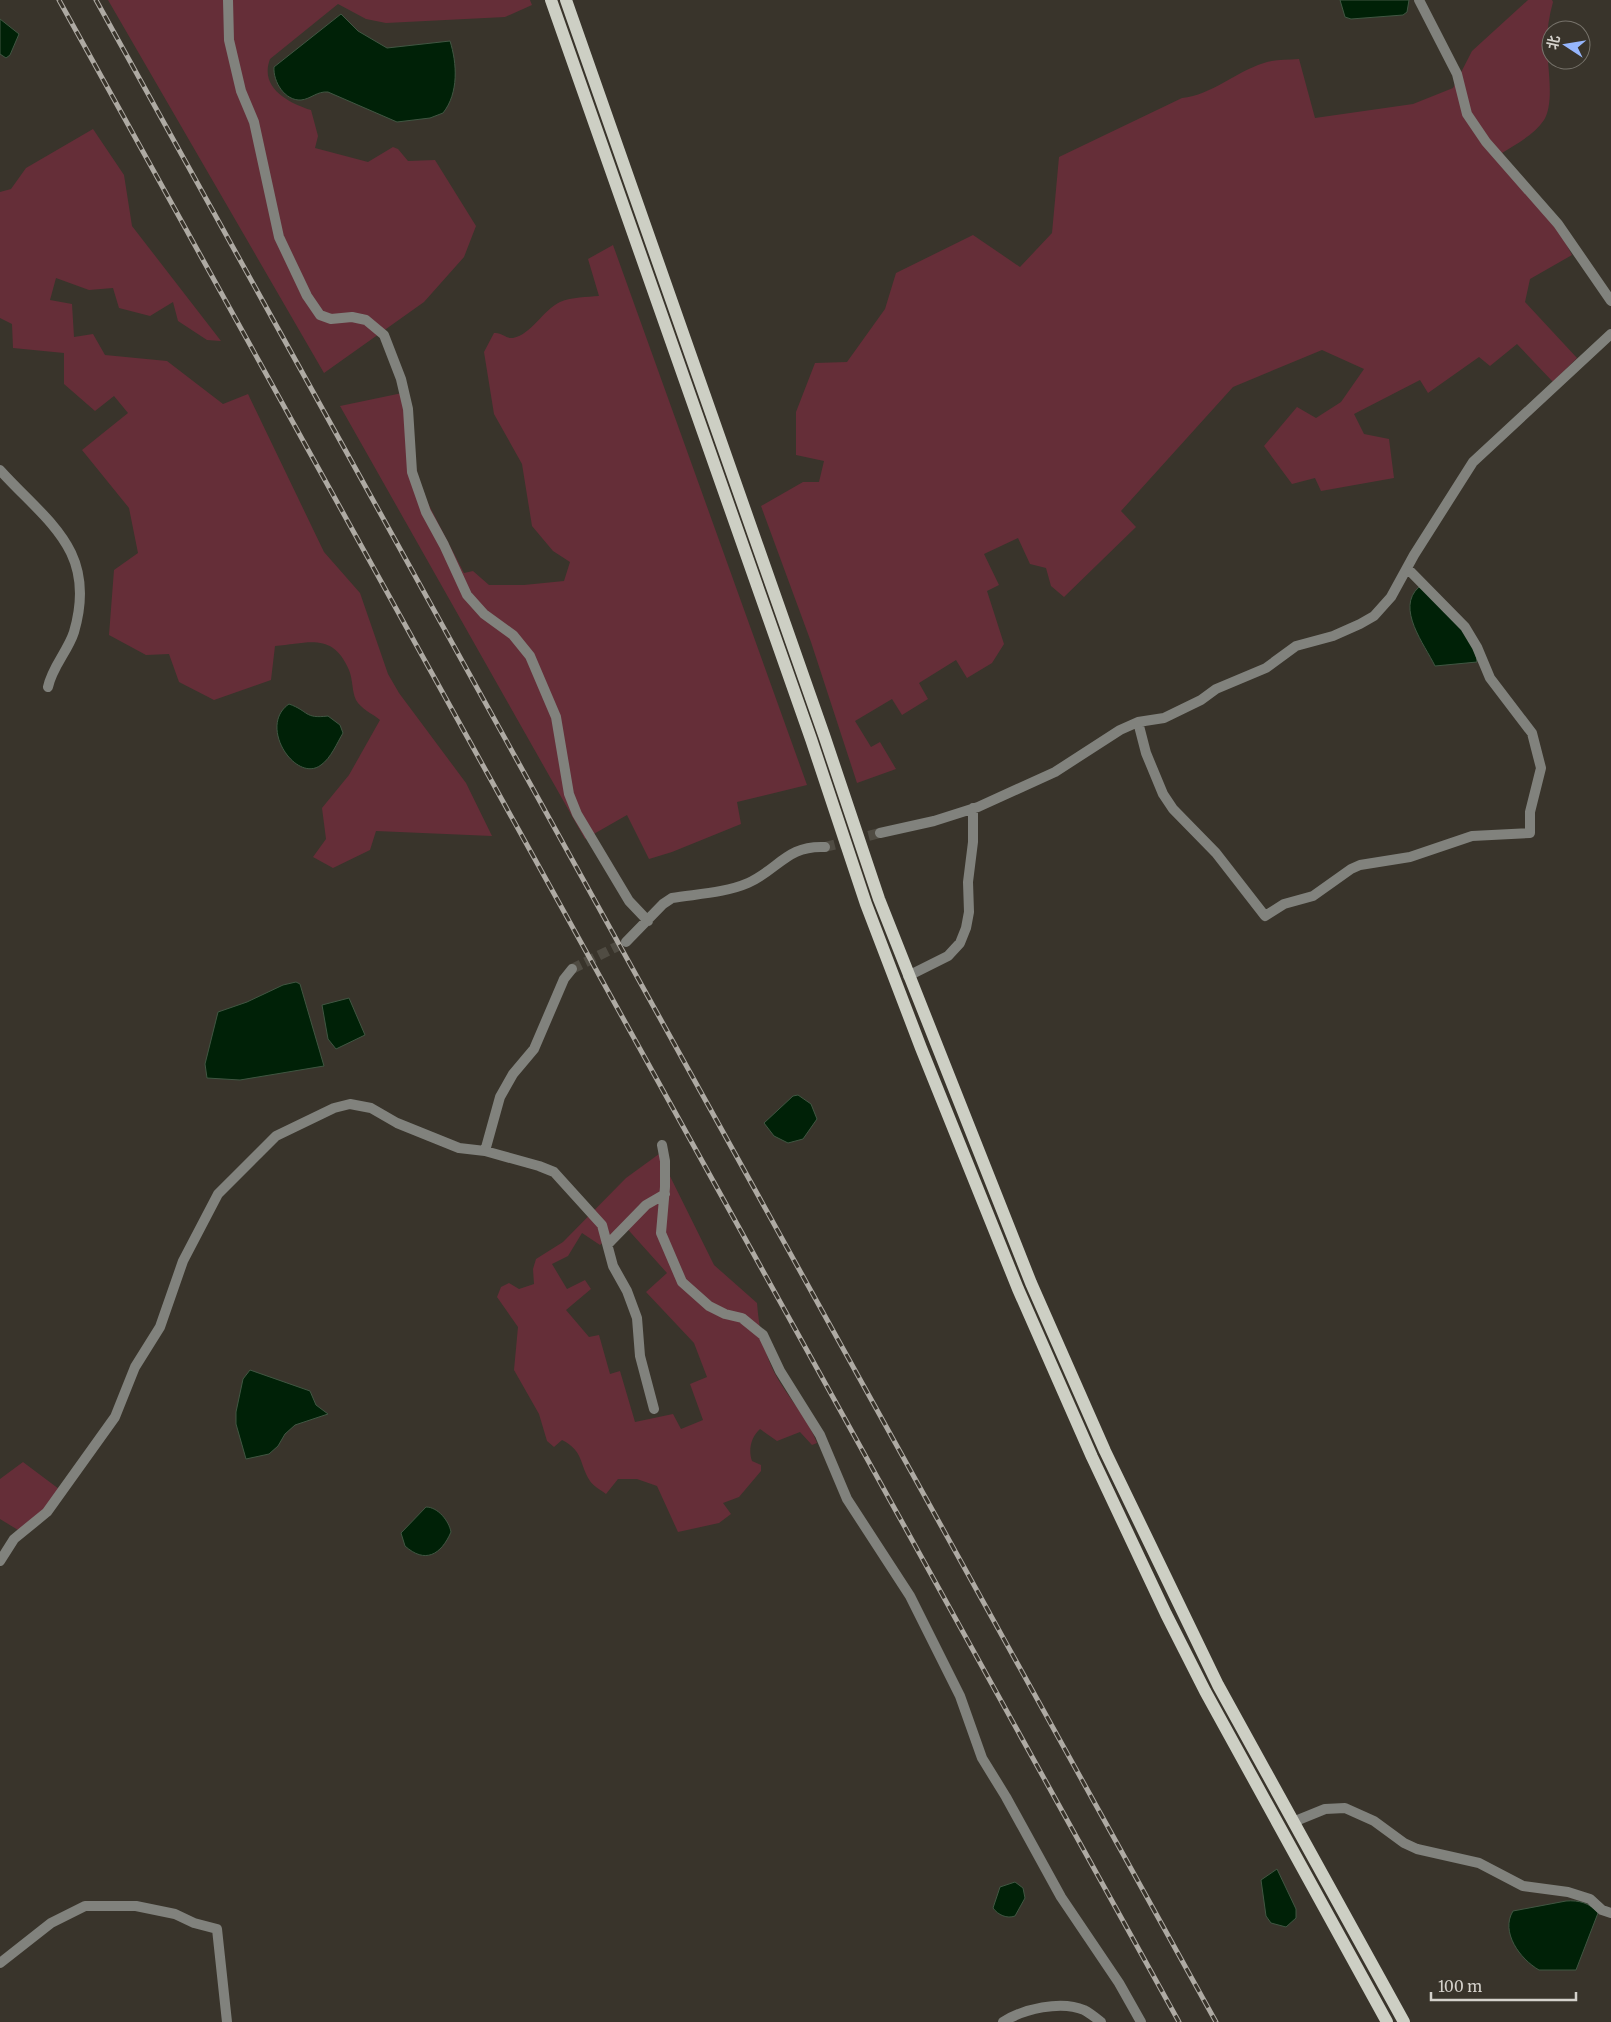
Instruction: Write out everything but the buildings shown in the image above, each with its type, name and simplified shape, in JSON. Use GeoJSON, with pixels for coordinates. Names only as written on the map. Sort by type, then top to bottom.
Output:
{"type":"FeatureCollection","features":[{"type":"Feature","properties":{"kind":"main road"},"geometry":{"type":"LineString","coordinates":[[551,0],[794,692],[866,904],[921,1048],[1018,1289],[1092,1457],[1170,1623],[1210,1700],[1387,2022]]}},
{"type":"Feature","properties":{"kind":"main road"},"geometry":{"type":"LineString","coordinates":[[566,0],[908,976],[1032,1284],[1105,1452],[1218,1685],[1404,2022]]}},
{"type":"Feature","properties":{"kind":"street"},"geometry":{"type":"LineString","coordinates":[[228,0],[229,40],[241,91],[254,122],[279,237],[285,252],[307,296],[320,315],[331,318],[352,317],[366,320],[384,335],[400,379],[408,409],[412,472],[426,512],[444,545],[466,595],[484,614],[513,635],[530,656],[556,717],[569,794],[577,814],[629,901],[648,921]]}},
{"type":"Feature","properties":{"kind":"street"},"geometry":{"type":"LineString","coordinates":[[1419,0],[1457,74],[1467,114],[1486,142],[1558,224],[1611,301]]}},
{"type":"Feature","properties":{"kind":"street"},"geometry":{"type":"LineString","coordinates":[[880,833],[934,821],[973,808],[1055,772],[1120,730],[1138,722],[1164,718],[1200,700],[1216,688],[1266,668],[1296,646],[1360,624],[1380,611],[1391,597],[1473,462],[1611,334]]}},
{"type":"Feature","properties":{"kind":"street"},"geometry":{"type":"LineString","coordinates":[[0,470],[43,511],[68,543],[74,557],[80,585],[77,619],[70,643],[52,675],[48,687]]}},
{"type":"Feature","properties":{"kind":"street"},"geometry":{"type":"LineString","coordinates":[[1138,722],[1146,753],[1159,786],[1173,809],[1216,853],[1265,916],[1284,904],[1313,896],[1350,868],[1410,857],[1472,836],[1530,833],[1530,812],[1541,768],[1532,734],[1490,678],[1477,647],[1465,627],[1407,568]]}},
{"type":"Feature","properties":{"kind":"street"},"geometry":{"type":"LineString","coordinates":[[908,976],[948,956],[960,943],[966,928],[969,912],[968,882],[973,842],[973,808]]}},
{"type":"Feature","properties":{"kind":"street"},"geometry":{"type":"LineString","coordinates":[[626,942],[663,904],[672,898],[745,884],[795,851],[809,847],[826,847]]}},
{"type":"Feature","properties":{"kind":"street"},"geometry":{"type":"LineString","coordinates":[[485,1151],[503,1090],[513,1074],[534,1049],[564,979],[572,969]]}},
{"type":"Feature","properties":{"kind":"street"},"geometry":{"type":"LineString","coordinates":[[0,1561],[19,1534],[47,1512],[115,1417],[135,1367],[160,1326],[182,1261],[218,1194],[270,1140],[334,1108],[350,1104],[371,1108],[397,1123],[459,1148],[485,1151],[554,1172],[602,1225],[614,1266],[638,1318],[640,1356],[654,1409]]}},
{"type":"Feature","properties":{"kind":"street"},"geometry":{"type":"LineString","coordinates":[[662,1145],[665,1161],[665,1194],[661,1233],[682,1282],[709,1306],[747,1320],[763,1335],[790,1387],[820,1435],[847,1498],[910,1596],[960,1696],[982,1758],[1006,1797],[1061,1897],[1119,1983],[1141,2022]]}},
{"type":"Feature","properties":{"kind":"street"},"geometry":{"type":"LineString","coordinates":[[608,1244],[646,1205],[665,1194]]}},
{"type":"Feature","properties":{"kind":"street"},"geometry":{"type":"LineString","coordinates":[[1293,1822],[1325,1809],[1345,1808],[1374,1821],[1404,1843],[1417,1849],[1479,1863],[1523,1886],[1568,1892],[1590,1899],[1602,1910],[1611,1913]]}},
{"type":"Feature","properties":{"kind":"street"},"geometry":{"type":"LineString","coordinates":[[0,1963],[51,1923],[85,1906],[136,1906],[175,1914],[217,1929],[227,2022]]}},
{"type":"Feature","properties":{"kind":"street"},"geometry":{"type":"LineString","coordinates":[[1003,2022],[1026,2012],[1062,2007],[1085,2011],[1101,2022]]}},
{"type":"Feature","properties":{"kind":"shaded area"},"geometry":{"type":"Polygon","coordinates":[[[108,0],[530,0],[532,5],[505,17],[386,23],[366,19],[338,4],[270,59],[268,69],[272,86],[285,98],[311,110],[318,136],[315,148],[368,162],[393,147],[398,149],[408,161],[435,160],[476,226],[464,257],[424,302],[324,373],[108,0]]]}},
{"type":"Feature","properties":{"kind":"shaded area"},"geometry":{"type":"Polygon","coordinates":[[[1340,0],[1409,0],[1407,12],[1403,15],[1351,19],[1345,17],[1340,0]]]}},
{"type":"Feature","properties":{"kind":"shaded area"},"geometry":{"type":"Polygon","coordinates":[[[1528,0],[1552,0],[1549,20],[1541,20],[1541,70],[1549,70],[1550,83],[1547,112],[1544,120],[1535,130],[1525,139],[1502,153],[1557,227],[1572,255],[1530,279],[1525,302],[1577,358],[1553,382],[1517,344],[1490,366],[1479,357],[1428,393],[1420,380],[1354,414],[1364,434],[1389,439],[1394,478],[1321,491],[1315,478],[1292,484],[1264,446],[1297,407],[1316,418],[1341,402],[1364,369],[1322,350],[1233,387],[1121,511],[1136,527],[1064,597],[1051,586],[1046,568],[1030,564],[1018,538],[984,554],[999,585],[987,591],[1004,644],[992,663],[967,678],[956,660],[919,683],[928,699],[902,715],[892,699],[855,721],[871,747],[880,742],[896,769],[857,783],[811,642],[761,506],[803,482],[819,482],[824,461],[796,455],[796,412],[815,363],[847,362],[885,309],[896,273],[973,235],[1020,267],[1052,233],[1059,157],[1182,98],[1203,93],[1264,63],[1299,59],[1315,118],[1413,104],[1453,88],[1472,51],[1528,0]]]}},
{"type":"Feature","properties":{"kind":"shaded area"},"geometry":{"type":"Polygon","coordinates":[[[341,14],[358,31],[387,48],[450,41],[454,59],[455,78],[452,96],[443,113],[430,118],[397,122],[328,92],[301,100],[285,94],[278,84],[274,67],[341,14]]]}},
{"type":"Feature","properties":{"kind":"shaded area"},"geometry":{"type":"Polygon","coordinates":[[[0,19],[19,34],[10,55],[6,58],[0,54],[0,19]]]}},
{"type":"Feature","properties":{"kind":"shaded area"},"geometry":{"type":"Polygon","coordinates":[[[93,129],[124,175],[132,226],[221,341],[207,340],[178,321],[173,302],[150,316],[119,308],[113,288],[89,290],[56,278],[50,300],[72,304],[74,337],[93,334],[105,355],[167,361],[223,404],[248,394],[324,552],[360,593],[388,674],[399,693],[466,783],[492,836],[376,831],[370,850],[333,868],[313,857],[326,839],[322,808],[349,775],[380,720],[364,709],[356,700],[349,670],[343,658],[328,645],[319,643],[309,642],[275,646],[271,680],[214,700],[179,682],[169,654],[146,655],[109,635],[114,570],[138,553],[129,508],[82,450],[128,413],[114,396],[95,411],[64,384],[64,353],[13,348],[12,324],[0,318],[0,192],[11,189],[26,168],[93,129]]]}},
{"type":"Feature","properties":{"kind":"shaded area"},"geometry":{"type":"Polygon","coordinates":[[[613,245],[807,785],[737,802],[741,824],[672,852],[649,859],[627,815],[585,839],[340,406],[407,392],[418,484],[464,573],[473,571],[489,585],[524,585],[564,581],[570,562],[553,551],[532,526],[522,464],[494,414],[484,352],[494,333],[511,338],[520,336],[532,327],[548,310],[560,302],[574,298],[599,296],[588,259],[613,245]]]}},
{"type":"Feature","properties":{"kind":"shaded area"},"geometry":{"type":"Polygon","coordinates":[[[1419,587],[1436,600],[1455,620],[1470,643],[1477,662],[1435,666],[1419,637],[1411,616],[1410,605],[1412,596],[1419,587]]]}},
{"type":"Feature","properties":{"kind":"shaded area"},"geometry":{"type":"Polygon","coordinates":[[[289,704],[310,715],[328,716],[340,725],[343,733],[331,754],[321,765],[311,769],[301,767],[291,760],[284,750],[278,738],[277,725],[280,714],[289,704]]]}},
{"type":"Feature","properties":{"kind":"shaded area"},"geometry":{"type":"Polygon","coordinates":[[[296,982],[300,984],[324,1066],[240,1080],[207,1078],[205,1064],[218,1012],[247,1002],[283,985],[296,982]]]}},
{"type":"Feature","properties":{"kind":"shaded area"},"geometry":{"type":"Polygon","coordinates":[[[349,998],[365,1035],[336,1049],[328,1039],[322,1005],[349,998]]]}},
{"type":"Feature","properties":{"kind":"shaded area"},"geometry":{"type":"Polygon","coordinates":[[[798,1095],[811,1104],[817,1119],[803,1139],[788,1143],[774,1136],[764,1123],[793,1096],[798,1095]]]}},
{"type":"Feature","properties":{"kind":"shaded area"},"geometry":{"type":"Polygon","coordinates":[[[659,1154],[714,1265],[757,1303],[761,1334],[775,1375],[801,1412],[817,1443],[812,1445],[800,1432],[777,1441],[760,1429],[752,1440],[750,1452],[752,1461],[761,1465],[761,1471],[739,1497],[723,1503],[731,1514],[719,1523],[678,1532],[657,1486],[637,1479],[618,1479],[606,1494],[590,1481],[578,1453],[569,1444],[562,1440],[554,1447],[547,1441],[539,1414],[514,1370],[518,1327],[497,1297],[501,1287],[509,1283],[519,1289],[534,1284],[533,1269],[536,1259],[563,1242],[626,1178],[659,1154]],[[623,1224],[600,1245],[582,1233],[568,1256],[552,1264],[567,1289],[585,1280],[591,1289],[566,1310],[589,1337],[599,1335],[610,1374],[620,1371],[635,1422],[673,1414],[681,1429],[703,1420],[690,1384],[707,1377],[694,1343],[646,1292],[667,1273],[623,1224]]]}},
{"type":"Feature","properties":{"kind":"shaded area"},"geometry":{"type":"Polygon","coordinates":[[[250,1370],[310,1391],[316,1405],[328,1414],[295,1425],[269,1454],[246,1459],[236,1424],[236,1412],[243,1379],[250,1370]]]}},
{"type":"Feature","properties":{"kind":"shaded area"},"geometry":{"type":"Polygon","coordinates":[[[23,1462],[59,1489],[38,1517],[18,1530],[0,1519],[0,1479],[23,1462]]]}},
{"type":"Feature","properties":{"kind":"shaded area"},"geometry":{"type":"Polygon","coordinates":[[[426,1507],[435,1509],[442,1515],[448,1523],[451,1532],[447,1540],[437,1551],[426,1556],[412,1552],[405,1546],[401,1533],[426,1507]]]}},
{"type":"Feature","properties":{"kind":"shaded area"},"geometry":{"type":"Polygon","coordinates":[[[1277,1869],[1296,1909],[1296,1918],[1286,1927],[1271,1923],[1266,1916],[1261,1880],[1277,1869]]]}},
{"type":"Feature","properties":{"kind":"shaded area"},"geometry":{"type":"Polygon","coordinates":[[[1015,1882],[1023,1888],[1025,1898],[1015,1916],[1003,1916],[993,1908],[1000,1887],[1015,1882]]]}},
{"type":"Feature","properties":{"kind":"shaded area"},"geometry":{"type":"Polygon","coordinates":[[[1566,1901],[1584,1903],[1598,1913],[1576,1970],[1539,1970],[1525,1959],[1514,1944],[1509,1928],[1513,1911],[1566,1901]]]}},
{"type":"Feature","properties":{"kind":"tunnel"},"geometry":{"type":"LineString","coordinates":[[825,847],[880,833]]}},
{"type":"Feature","properties":{"kind":"tunnel"},"geometry":{"type":"LineString","coordinates":[[572,969],[626,942]]}},
{"type":"Feature","properties":{"kind":"railway"},"geometry":{"type":"LineString","coordinates":[[59,0],[1179,2022]]}},
{"type":"Feature","properties":{"kind":"railway"},"geometry":{"type":"LineString","coordinates":[[96,0],[1216,2022]]}}]}
